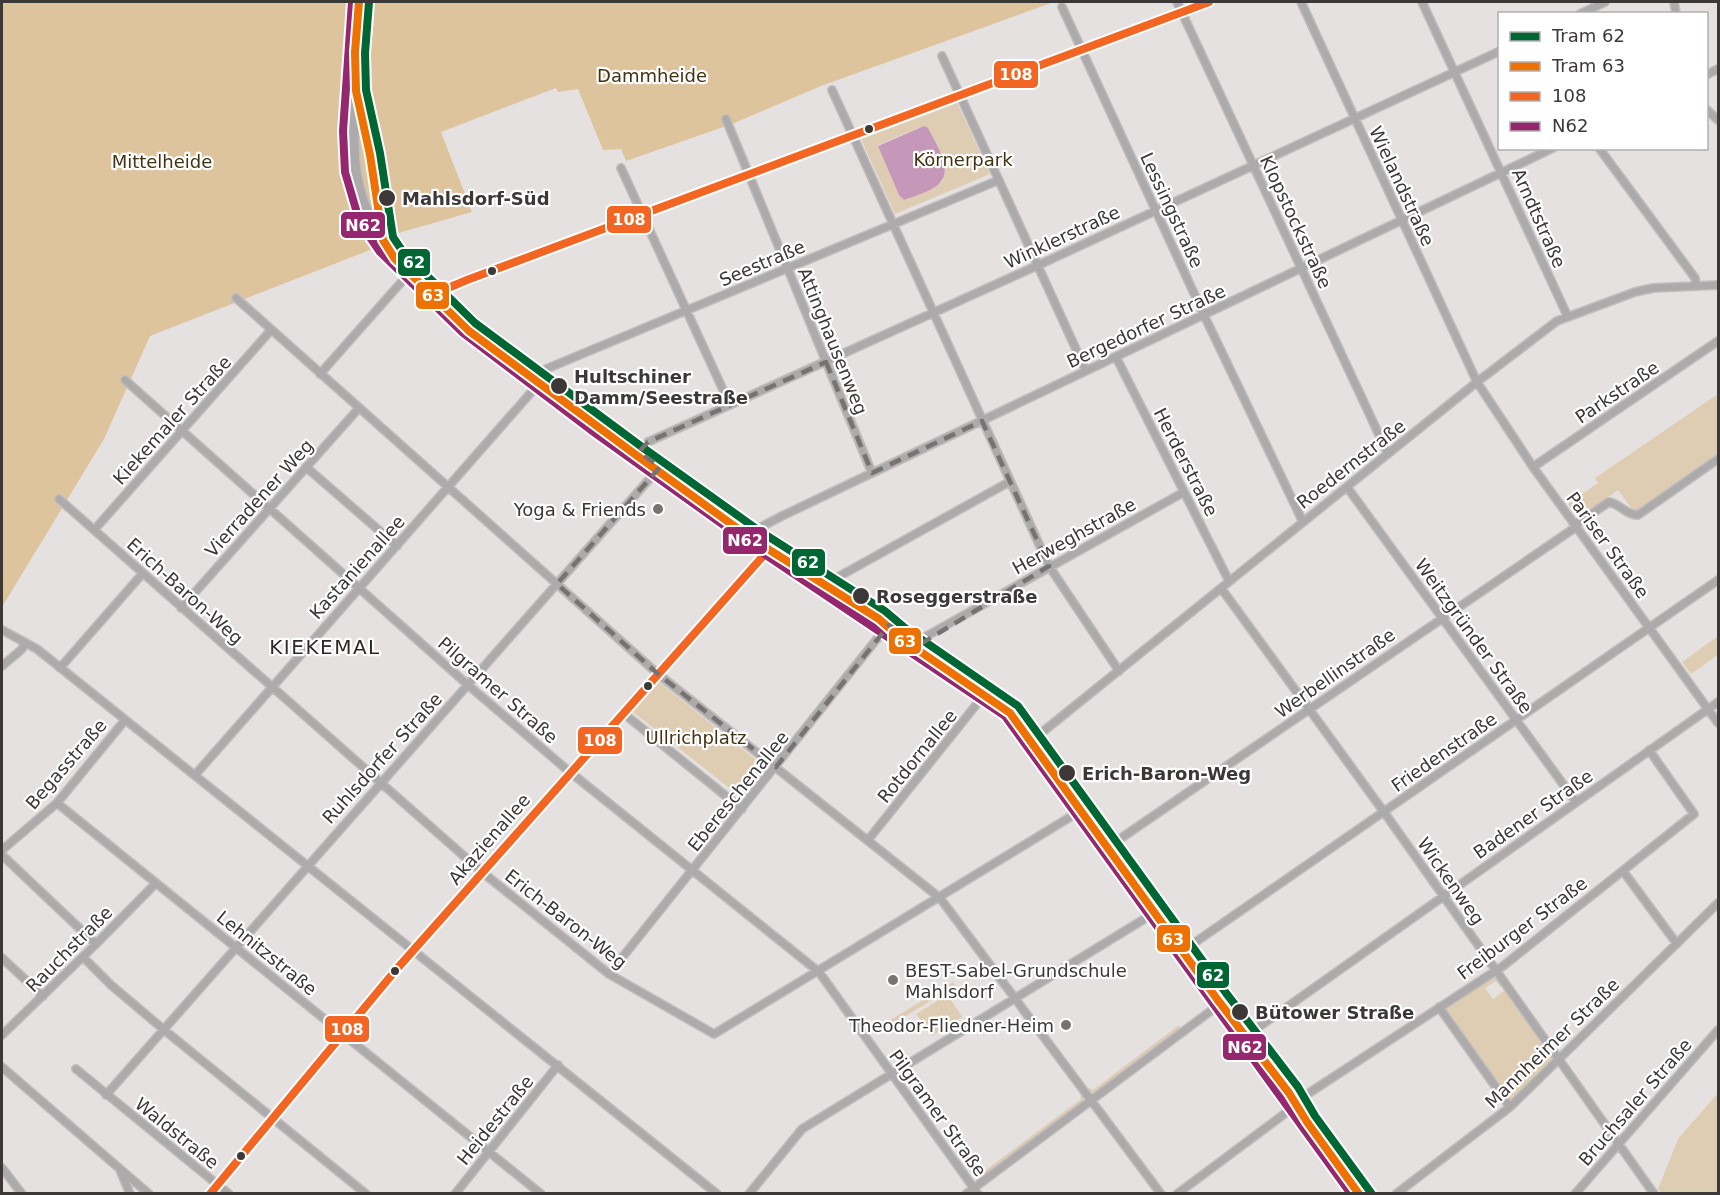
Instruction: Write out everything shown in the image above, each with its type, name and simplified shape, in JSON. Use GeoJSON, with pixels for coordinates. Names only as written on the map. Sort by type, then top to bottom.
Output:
{"type":"FeatureCollection","features":[{"type":"Feature","properties":{"kind":"main road"},"geometry":{"type":"LineString","coordinates":[[362,2],[353,152],[360,195],[366,212],[379,234],[412,270],[468,324],[540,379],[755,535],[1012,708],[1364,1194]]}},
{"type":"Feature","properties":{"kind":"street","name":"Klopstockstraße"},"geometry":{"type":"LineString","coordinates":[[1177,2],[1388,454]]}},
{"type":"Feature","properties":{"kind":"street"},"geometry":{"type":"LineString","coordinates":[[438,296],[448,288],[467,280],[1209,2]]}},
{"type":"Feature","properties":{"kind":"street","name":"Wielandstraße"},"geometry":{"type":"LineString","coordinates":[[1301,2],[1477,382]]}},
{"type":"Feature","properties":{"kind":"street","name":"Arndtstraße"},"geometry":{"type":"LineString","coordinates":[[1422,2],[1567,315]]}},
{"type":"Feature","properties":{"kind":"street"},"geometry":{"type":"LineString","coordinates":[[1584,12],[1605,2]]}},
{"type":"Feature","properties":{"kind":"street","name":"Lessingstraße"},"geometry":{"type":"LineString","coordinates":[[1062,7],[1204,315],[1303,522]]}},
{"type":"Feature","properties":{"kind":"street","name":"Winklerstraße"},"geometry":{"type":"LineString","coordinates":[[639,452],[648,442],[1156,211],[1498,52]]}},
{"type":"Feature","properties":{"kind":"street"},"geometry":{"type":"LineString","coordinates":[[942,56],[1086,371]]}},
{"type":"Feature","properties":{"kind":"street"},"geometry":{"type":"LineString","coordinates":[[832,90],[1049,566],[1119,671]]}},
{"type":"Feature","properties":{"kind":"street","name":"Attinghausenweg"},"geometry":{"type":"LineString","coordinates":[[726,119],[872,473]]}},
{"type":"Feature","properties":{"kind":"street","name":"Bergedorfer Straße"},"geometry":{"type":"LineString","coordinates":[[755,535],[763,526],[872,473],[1549,150]]}},
{"type":"Feature","properties":{"kind":"street"},"geometry":{"type":"LineString","coordinates":[[1600,150],[1695,278],[1696,285]]}},
{"type":"Feature","properties":{"kind":"street"},"geometry":{"type":"LineString","coordinates":[[621,168],[730,405]]}},
{"type":"Feature","properties":{"kind":"street","name":"Seestraße"},"geometry":{"type":"LineString","coordinates":[[540,379],[546,369],[999,180]]}},
{"type":"Feature","properties":{"kind":"street"},"geometry":{"type":"LineString","coordinates":[[320,374],[412,270]]}},
{"type":"Feature","properties":{"kind":"street","name":"Roedernstraße"},"geometry":{"type":"LineString","coordinates":[[1035,738],[1477,382],[1557,321],[1567,315],[1635,292],[1696,285],[1719,285]]}},
{"type":"Feature","properties":{"kind":"street"},"geometry":{"type":"LineString","coordinates":[[236,298],[658,674],[940,898],[1161,1194]]}},
{"type":"Feature","properties":{"kind":"street","name":"Kiekemaler Straße"},"geometry":{"type":"LineString","coordinates":[[95,530],[272,330]]}},
{"type":"Feature","properties":{"kind":"street","name":"Parkstraße"},"geometry":{"type":"LineString","coordinates":[[1533,467],[1719,341]]}},
{"type":"Feature","properties":{"kind":"street","name":"Herderstraße"},"geometry":{"type":"LineString","coordinates":[[1116,357],[1229,581]]}},
{"type":"Feature","properties":{"kind":"street","name":"Kastanienallee"},"geometry":{"type":"LineString","coordinates":[[195,775],[271,686],[449,487],[540,379]]}},
{"type":"Feature","properties":{"kind":"street","name":"Pilgramer Straße"},"geometry":{"type":"LineString","coordinates":[[125,380],[468,685],[570,772],[819,972],[976,1191]]}},
{"type":"Feature","properties":{"kind":"street","name":"Pariser Straße"},"geometry":{"type":"LineString","coordinates":[[1477,382],[1533,467],[1719,723]]}},
{"type":"Feature","properties":{"kind":"street","name":"Vierradener Weg"},"geometry":{"type":"LineString","coordinates":[[182,608],[359,408]]}},
{"type":"Feature","properties":{"kind":"street","name":"Werbellinstraße"},"geometry":{"type":"LineString","coordinates":[[1111,845],[1609,502],[1616,503],[1629,514],[1638,515],[1719,459]]}},
{"type":"Feature","properties":{"kind":"street"},"geometry":{"type":"LineString","coordinates":[[306,467],[397,546]]}},
{"type":"Feature","properties":{"kind":"street","name":"Ruhlsdorfer Straße"},"geometry":{"type":"LineString","coordinates":[[106,1095],[660,467]]}},
{"type":"Feature","properties":{"kind":"street"},"geometry":{"type":"LineString","coordinates":[[830,585],[837,577],[1009,482]]}},
{"type":"Feature","properties":{"kind":"street","name":"Weitzgründer Straße"},"geometry":{"type":"LineString","coordinates":[[1347,487],[1576,802]]}},
{"type":"Feature","properties":{"kind":"street","name":"Herweghstraße"},"geometry":{"type":"LineString","coordinates":[[919,645],[924,637],[1184,492]]}},
{"type":"Feature","properties":{"kind":"street","name":"Erich-Baron-Weg"},"geometry":{"type":"LineString","coordinates":[[59,499],[482,872],[609,974],[714,1034],[1085,808]]}},
{"type":"Feature","properties":{"kind":"street","name":"Akazienallee"},"geometry":{"type":"LineString","coordinates":[[210,1194],[272,1117],[414,950],[772,546]]}},
{"type":"Feature","properties":{"kind":"street"},"geometry":{"type":"LineString","coordinates":[[60,668],[143,573]]}},
{"type":"Feature","properties":{"kind":"street","name":"Friedenstraße"},"geometry":{"type":"LineString","coordinates":[[1187,948],[1719,580]]}},
{"type":"Feature","properties":{"kind":"street","name":"Wickenweg"},"geometry":{"type":"LineString","coordinates":[[1221,588],[1497,970],[1654,1194]]}},
{"type":"Feature","properties":{"kind":"street","name":"Ebereschenallee"},"geometry":{"type":"LineString","coordinates":[[609,974],[888,625]]}},
{"type":"Feature","properties":{"kind":"street"},"geometry":{"type":"LineString","coordinates":[[2,630],[37,649],[717,1194]]}},
{"type":"Feature","properties":{"kind":"street"},"geometry":{"type":"LineString","coordinates":[[2,666],[25,644]]}},
{"type":"Feature","properties":{"kind":"street","name":"Rotdornallee"},"geometry":{"type":"LineString","coordinates":[[868,840],[988,690]]}},
{"type":"Feature","properties":{"kind":"street","name":"Badener Straße"},"geometry":{"type":"LineString","coordinates":[[1249,1034],[1719,702]]}},
{"type":"Feature","properties":{"kind":"street"},"geometry":{"type":"LineString","coordinates":[[623,713],[742,809]]}},
{"type":"Feature","properties":{"kind":"street","name":"Begasstraße"},"geometry":{"type":"LineString","coordinates":[[2,850],[57,803],[125,720]]}},
{"type":"Feature","properties":{"kind":"street","name":"Freiburger Straße"},"geometry":{"type":"LineString","coordinates":[[1177,1194],[1308,1094],[1497,970],[1694,814],[1650,750]]}},
{"type":"Feature","properties":{"kind":"street","name":"Lehnitzstraße"},"geometry":{"type":"LineString","coordinates":[[57,803],[541,1194]]}},
{"type":"Feature","properties":{"kind":"street"},"geometry":{"type":"LineString","coordinates":[[2,855],[96,944]]}},
{"type":"Feature","properties":{"kind":"street"},"geometry":{"type":"LineString","coordinates":[[1623,871],[1677,944]]}},
{"type":"Feature","properties":{"kind":"street","name":"Rauchstraße"},"geometry":{"type":"LineString","coordinates":[[2,1035],[156,883]]}},
{"type":"Feature","properties":{"kind":"street","name":"Mannheimer Straße"},"geometry":{"type":"LineString","coordinates":[[1396,1194],[1509,1107],[1560,1060],[1719,903]]}},
{"type":"Feature","properties":{"kind":"street"},"geometry":{"type":"LineString","coordinates":[[748,1194],[802,1129],[1159,909]]}},
{"type":"Feature","properties":{"kind":"street"},"geometry":{"type":"LineString","coordinates":[[83,957],[111,985],[163,1029],[366,1194]]}},
{"type":"Feature","properties":{"kind":"street"},"geometry":{"type":"LineString","coordinates":[[2,958],[43,996]]}},
{"type":"Feature","properties":{"kind":"street"},"geometry":{"type":"LineString","coordinates":[[966,1194],[976,1191],[1091,1100],[1224,1001]]}},
{"type":"Feature","properties":{"kind":"street"},"geometry":{"type":"LineString","coordinates":[[1439,1007],[1509,1107]]}},
{"type":"Feature","properties":{"kind":"street","name":"Bruchsaler Straße"},"geometry":{"type":"LineString","coordinates":[[1575,1194],[1719,1030]]}},
{"type":"Feature","properties":{"kind":"street","name":"Heidestraße"},"geometry":{"type":"LineString","coordinates":[[455,1194],[558,1065]]}},
{"type":"Feature","properties":{"kind":"street"},"geometry":{"type":"LineString","coordinates":[[2,1067],[150,1194]]}},
{"type":"Feature","properties":{"kind":"street","name":"Waldstraße"},"geometry":{"type":"LineString","coordinates":[[76,1070],[229,1194]]}},
{"type":"Feature","properties":{"kind":"street"},"geometry":{"type":"LineString","coordinates":[[2,1168],[22,1194]]}},
{"type":"Feature","properties":{"kind":"street"},"geometry":{"type":"LineString","coordinates":[[120,1170],[130,1194]]}},
{"type":"Feature","properties":{"kind":"highlighted area"},"geometry":{"type":"Polygon","coordinates":[[[826,362],[872,473],[982,421],[1049,566],[919,645],[889,625],[776,767],[658,674],[557,584],[660,467],[639,452],[648,442],[826,362]]]}},
{"type":"Feature","properties":{"kind":"green space","name":"Mittelheide"},"geometry":{"type":"Polygon","coordinates":[[[2,2],[354,2],[347,96],[347,159],[352,190],[361,220],[375,248],[150,336],[104,439],[2,607],[2,2]]]}},
{"type":"Feature","properties":{"kind":"green space","name":"Dammheide"},"geometry":{"type":"Polygon","coordinates":[[[375,2],[1054,2],[821,86],[732,124],[626,161],[621,149],[603,150],[578,89],[558,92],[556,88],[441,132],[472,212],[388,236],[374,217],[365,197],[357,154],[362,64],[370,64],[375,2]]]}},
{"type":"Feature","properties":{"kind":"green space","name":"Körnerpark"},"geometry":{"type":"Polygon","coordinates":[[[957,103],[990,174],[895,214],[861,139],[957,103]],[[923,126],[878,145],[899,195],[904,200],[935,187],[943,181],[923,126]]]}},
{"type":"Feature","properties":{"kind":"green space"},"geometry":{"type":"Polygon","coordinates":[[[1718,394],[1718,455],[1638,511],[1632,509],[1618,490],[1582,516],[1576,515],[1568,504],[1598,483],[1595,478],[1718,394]]]}},
{"type":"Feature","properties":{"kind":"green space"},"geometry":{"type":"Polygon","coordinates":[[[1718,636],[1718,655],[1691,674],[1682,662],[1718,636]]]}},
{"type":"Feature","properties":{"kind":"green space","name":"Ullrichplatz"},"geometry":{"type":"Polygon","coordinates":[[[659,682],[766,768],[742,798],[633,712],[659,682]]]}},
{"type":"Feature","properties":{"kind":"green space"},"geometry":{"type":"Polygon","coordinates":[[[1493,975],[1497,975],[1504,984],[1500,987],[1496,981],[1485,988],[1493,999],[1505,990],[1509,997],[1512,995],[1555,1058],[1511,1102],[1444,1012],[1446,1006],[1493,975]]]}},
{"type":"Feature","properties":{"kind":"green space"},"geometry":{"type":"Polygon","coordinates":[[[953,982],[960,993],[950,998],[962,1017],[932,1036],[916,1014],[948,994],[947,991],[884,1029],[882,1025],[953,982]]]}},
{"type":"Feature","properties":{"kind":"green space"},"geometry":{"type":"Polygon","coordinates":[[[1179,1025],[1181,1029],[1097,1092],[1091,1093],[1087,1090],[1090,1088],[1093,1090],[1179,1025]]]}},
{"type":"Feature","properties":{"kind":"green space"},"geometry":{"type":"Polygon","coordinates":[[[1718,1093],[1718,1193],[1661,1193],[1658,1189],[1678,1139],[1718,1093]]]}},
{"type":"Feature","properties":{"kind":"green space"},"geometry":{"type":"Polygon","coordinates":[[[1084,1094],[1083,1103],[977,1181],[975,1178],[1081,1099],[1080,1097],[1084,1094]]]}},
{"type":"Feature","properties":{"kind":"shaded area"},"geometry":{"type":"Polygon","coordinates":[[[924,126],[928,128],[940,150],[945,167],[944,174],[935,187],[904,200],[899,195],[878,146],[924,126]]]}},
{"type":"Feature","properties":{"kind":"tram line","name":"63"},"geometry":{"type":"LineString","coordinates":[[359,2],[355,52],[356,91],[370,155],[383,240],[395,259],[469,331],[636,455],[752,539],[879,619],[899,637],[1010,713],[1217,999],[1289,1093],[1359,1194]]}},
{"type":"Feature","properties":{"kind":"tram line","name":"62"},"geometry":{"type":"LineString","coordinates":[[369,2],[365,53],[366,90],[380,153],[393,237],[403,252],[475,323],[642,447],[758,530],[885,611],[905,628],[1018,706],[1226,993],[1298,1087],[1315,1116],[1372,1194]]}},
{"type":"Feature","properties":{"kind":"transit line","name":"N62"},"geometry":{"type":"LineString","coordinates":[[352,2],[343,131],[345,172],[357,213],[380,252],[462,332],[595,433],[757,549],[1005,716],[1351,1194]]}},
{"type":"Feature","properties":{"kind":"transit line","name":"108"},"geometry":{"type":"LineString","coordinates":[[438,296],[448,288],[467,280],[1209,2]]}},
{"type":"Feature","properties":{"kind":"transit line","name":"108"},"geometry":{"type":"LineString","coordinates":[[438,296],[468,324],[590,417],[772,546]]}},
{"type":"Feature","properties":{"kind":"transit line","name":"108"},"geometry":{"type":"LineString","coordinates":[[210,1194],[395,971],[772,546]]}},
{"type":"Feature","properties":{"kind":"place","name":"Mahlsdorf-Süd"},"geometry":{"type":"Point","coordinates":[387,198]}},
{"type":"Feature","properties":{"kind":"place","name":"Hultschiner Damm/Seestraße"},"geometry":{"type":"Point","coordinates":[559,386]}},
{"type":"Feature","properties":{"kind":"place","name":"Yoga & Friends"},"geometry":{"type":"Point","coordinates":[658,509]}},
{"type":"Feature","properties":{"kind":"place","name":"Roseggerstraße"},"geometry":{"type":"Point","coordinates":[861,596]}},
{"type":"Feature","properties":{"kind":"place","name":"Erich-Baron-Weg"},"geometry":{"type":"Point","coordinates":[1067,773]}},
{"type":"Feature","properties":{"kind":"place","name":"BEST-Sabel-Grundschule Mahlsdorf"},"geometry":{"type":"Point","coordinates":[893,980]}},
{"type":"Feature","properties":{"kind":"place","name":"Bütower Straße"},"geometry":{"type":"Point","coordinates":[1240,1012]}},
{"type":"Feature","properties":{"kind":"place","name":"Theodor-Fliedner-Heim"},"geometry":{"type":"Point","coordinates":[1066,1025]}},
{"type":"Feature","properties":{"kind":"district","name":"KIEKEMAL"},"geometry":{"type":"Point","coordinates":[325,647]}}]}
